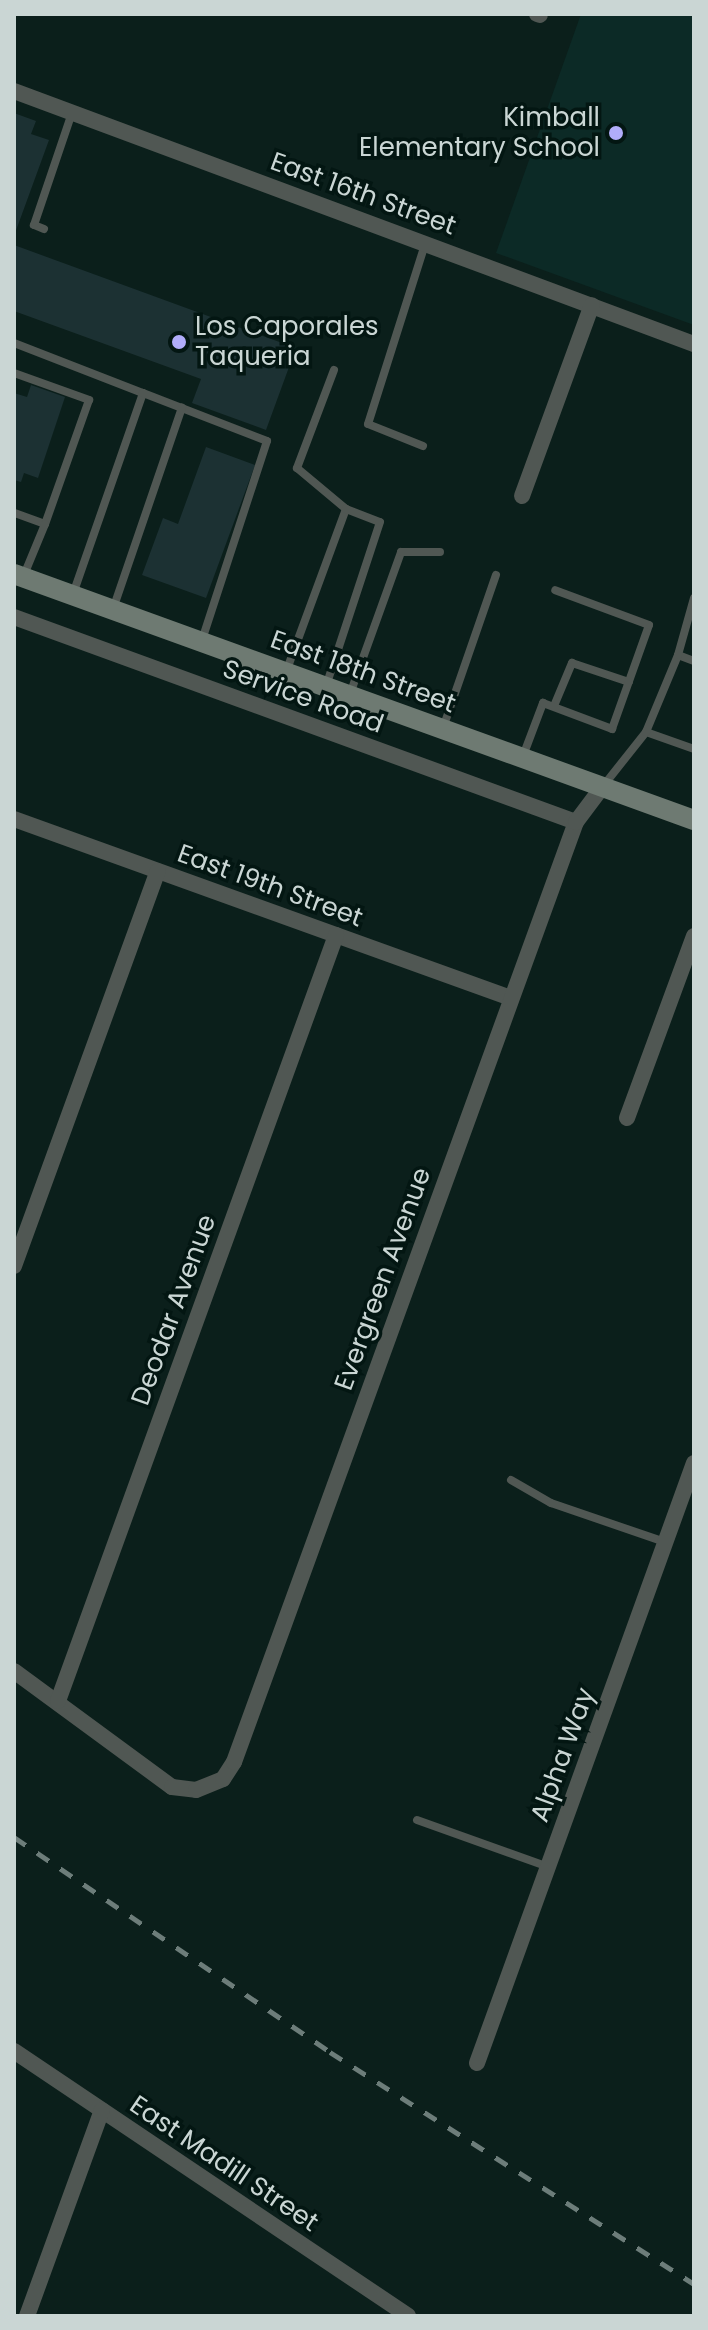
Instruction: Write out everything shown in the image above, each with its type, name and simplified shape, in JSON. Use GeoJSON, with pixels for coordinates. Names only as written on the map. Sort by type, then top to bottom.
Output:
{"type":"FeatureCollection","features":[{"type":"Feature","properties":{"kind":"main road","name":"East 18th Street"},"geometry":{"type":"LineString","coordinates":[[19,576],[694,820]]}},
{"type":"Feature","properties":{"kind":"street","name":"East 16th Street"},"geometry":{"type":"LineString","coordinates":[[14,91],[694,344]]}},
{"type":"Feature","properties":{"kind":"street"},"geometry":{"type":"LineString","coordinates":[[522,496],[592,305]]}},
{"type":"Feature","properties":{"kind":"street","name":"Service Road"},"geometry":{"type":"LineString","coordinates":[[14,617],[576,822]]}},
{"type":"Feature","properties":{"kind":"street","name":"Evergreen Avenue"},"geometry":{"type":"LineString","coordinates":[[58,1701],[172,1787],[210,1788],[234,1762],[576,822],[603,786]]}},
{"type":"Feature","properties":{"kind":"street","name":"East 19th Street"},"geometry":{"type":"LineString","coordinates":[[14,819],[511,998]]}},
{"type":"Feature","properties":{"kind":"street"},"geometry":{"type":"LineString","coordinates":[[14,1266],[158,871]]}},
{"type":"Feature","properties":{"kind":"street","name":"Deodar Avenue"},"geometry":{"type":"LineString","coordinates":[[58,1701],[336,935]]}},
{"type":"Feature","properties":{"kind":"street"},"geometry":{"type":"LineString","coordinates":[[627,1118],[694,936]]}},
{"type":"Feature","properties":{"kind":"street","name":"Alpha Way"},"geometry":{"type":"LineString","coordinates":[[477,2063],[694,1463]]}},
{"type":"Feature","properties":{"kind":"street"},"geometry":{"type":"LineString","coordinates":[[14,1671],[58,1701]]}},
{"type":"Feature","properties":{"kind":"street","name":"East Madill Street"},"geometry":{"type":"LineString","coordinates":[[14,2051],[408,2316]]}},
{"type":"Feature","properties":{"kind":"street"},"geometry":{"type":"LineString","coordinates":[[27,2316],[102,2110]]}},
{"type":"Feature","properties":{"kind":"lane"},"geometry":{"type":"LineString","coordinates":[[44,229],[34,225],[72,113]]}},
{"type":"Feature","properties":{"kind":"lane"},"geometry":{"type":"LineString","coordinates":[[423,446],[368,424],[425,243]]}},
{"type":"Feature","properties":{"kind":"lane"},"geometry":{"type":"LineString","coordinates":[[14,343],[267,441],[201,641]]}},
{"type":"Feature","properties":{"kind":"lane"},"geometry":{"type":"LineString","coordinates":[[326,686],[380,522],[346,509],[297,468],[334,370]]}},
{"type":"Feature","properties":{"kind":"lane"},"geometry":{"type":"LineString","coordinates":[[14,373],[89,400],[45,524],[19,576]]}},
{"type":"Feature","properties":{"kind":"lane"},"geometry":{"type":"LineString","coordinates":[[73,595],[143,393]]}},
{"type":"Feature","properties":{"kind":"lane"},"geometry":{"type":"LineString","coordinates":[[112,609],[182,408]]}},
{"type":"Feature","properties":{"kind":"lane"},"geometry":{"type":"LineString","coordinates":[[286,672],[346,509]]}},
{"type":"Feature","properties":{"kind":"lane"},"geometry":{"type":"LineString","coordinates":[[14,513],[45,524]]}},
{"type":"Feature","properties":{"kind":"lane"},"geometry":{"type":"LineString","coordinates":[[349,695],[401,552],[440,552]]}},
{"type":"Feature","properties":{"kind":"lane"},"geometry":{"type":"LineString","coordinates":[[443,728],[496,575]]}},
{"type":"Feature","properties":{"kind":"lane"},"geometry":{"type":"LineString","coordinates":[[523,757],[543,703],[612,729],[649,625],[555,590]]}},
{"type":"Feature","properties":{"kind":"lane"},"geometry":{"type":"LineString","coordinates":[[603,786],[646,732],[678,655],[694,598]]}},
{"type":"Feature","properties":{"kind":"lane"},"geometry":{"type":"LineString","coordinates":[[678,655],[694,661]]}},
{"type":"Feature","properties":{"kind":"lane"},"geometry":{"type":"LineString","coordinates":[[554,706],[572,663],[629,682]]}},
{"type":"Feature","properties":{"kind":"lane"},"geometry":{"type":"LineString","coordinates":[[646,732],[694,749]]}},
{"type":"Feature","properties":{"kind":"lane"},"geometry":{"type":"LineString","coordinates":[[511,1480],[551,1503],[665,1542]]}},
{"type":"Feature","properties":{"kind":"lane"},"geometry":{"type":"LineString","coordinates":[[417,1820],[548,1867]]}},
{"type":"Feature","properties":{"kind":"shaded area","name":"Kimball Elementary School"},"geometry":{"type":"Polygon","coordinates":[[[581,14],[694,14],[694,325],[496,253],[581,14]]]}},
{"type":"Feature","properties":{"kind":"building"},"geometry":{"type":"Polygon","coordinates":[[[14,113],[36,121],[31,134],[49,140],[14,236],[14,113]]]}},
{"type":"Feature","properties":{"kind":"building"},"geometry":{"type":"Polygon","coordinates":[[[14,245],[296,348],[266,430],[192,403],[201,379],[14,311],[14,245]]]}},
{"type":"Feature","properties":{"kind":"building"},"geometry":{"type":"Polygon","coordinates":[[[31,385],[65,397],[38,478],[24,473],[21,482],[14,480],[14,393],[27,397],[31,385]]]}},
{"type":"Feature","properties":{"kind":"building"},"geometry":{"type":"Polygon","coordinates":[[[206,447],[255,465],[206,598],[142,575],[163,518],[178,524],[206,447]]]}},
{"type":"Feature","properties":{"kind":"railway"},"geometry":{"type":"LineString","coordinates":[[14,1837],[330,2052],[694,2284]]}},
{"type":"Feature","properties":{"kind":"place","name":"Kimball Elementary School"},"geometry":{"type":"Point","coordinates":[616,133]}},
{"type":"Feature","properties":{"kind":"place","name":"Los Caporales Taqueria"},"geometry":{"type":"Point","coordinates":[179,342]}}]}
